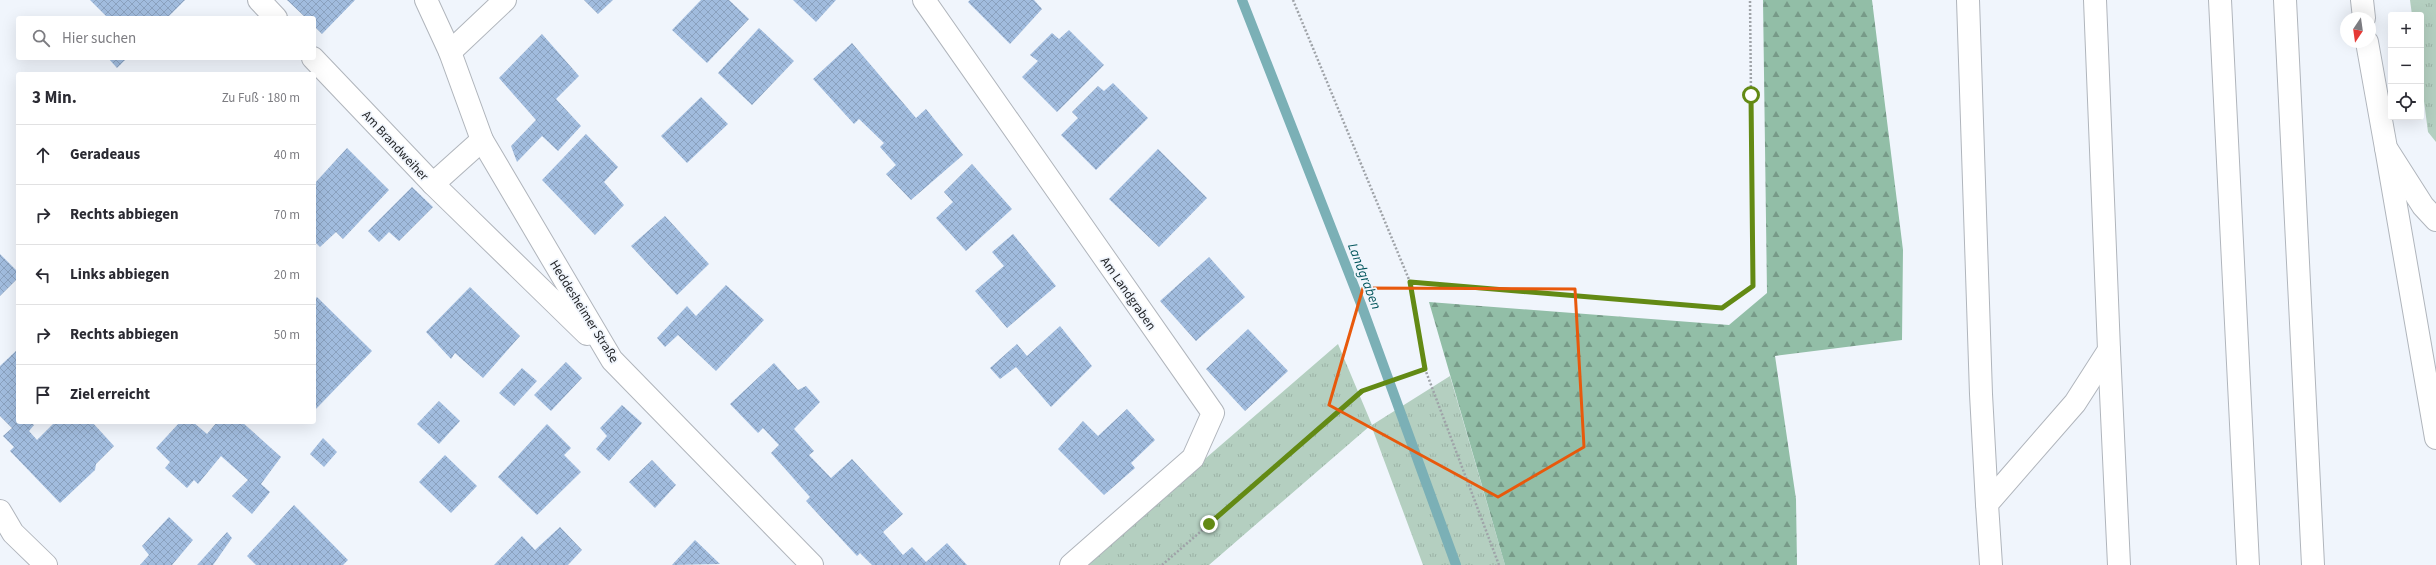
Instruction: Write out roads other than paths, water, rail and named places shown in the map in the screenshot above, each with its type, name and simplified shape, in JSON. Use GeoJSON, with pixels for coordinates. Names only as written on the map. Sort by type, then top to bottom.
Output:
{"type":"FeatureCollection","features":[{"type":"Feature","properties":{"kind":"main road"},"geometry":{"type":"LineString","coordinates":[[258,0],[274,16]]}},
{"type":"Feature","properties":{"kind":"main road","name":"Heddesheimer Straße"},"geometry":{"type":"LineString","coordinates":[[426,0],[450,52],[482,140],[612,360],[812,565]]}},
{"type":"Feature","properties":{"kind":"main road"},"geometry":{"type":"LineString","coordinates":[[450,52],[505,0]]}},
{"type":"Feature","properties":{"kind":"main road","name":"Am Landgraben"},"geometry":{"type":"LineString","coordinates":[[924,0],[1214,413],[1192,458],[1071,565]]}},
{"type":"Feature","properties":{"kind":"main road"},"geometry":{"type":"LineString","coordinates":[[1968,0],[1981,394],[1991,565]]}},
{"type":"Feature","properties":{"kind":"main road"},"geometry":{"type":"LineString","coordinates":[[2095,0],[2119,565]]}},
{"type":"Feature","properties":{"kind":"main road"},"geometry":{"type":"LineString","coordinates":[[2220,0],[2248,565]]}},
{"type":"Feature","properties":{"kind":"main road"},"geometry":{"type":"LineString","coordinates":[[2285,0],[2313,565]]}},
{"type":"Feature","properties":{"kind":"main road"},"geometry":{"type":"LineString","coordinates":[[2362,0],[2363,12]]}},
{"type":"Feature","properties":{"kind":"main road"},"geometry":{"type":"LineString","coordinates":[[2368,48],[2436,438]]}},
{"type":"Feature","properties":{"kind":"main road","name":"Am Brandweiher"},"geometry":{"type":"LineString","coordinates":[[315,60],[433,184],[482,140]]}},
{"type":"Feature","properties":{"kind":"main road"},"geometry":{"type":"LineString","coordinates":[[2386,148],[2423,206],[2436,220]]}},
{"type":"Feature","properties":{"kind":"main road"},"geometry":{"type":"LineString","coordinates":[[433,184],[563,309],[612,360]]}},
{"type":"Feature","properties":{"kind":"main road"},"geometry":{"type":"LineString","coordinates":[[1988,504],[2074,403],[2109,350]]}},
{"type":"Feature","properties":{"kind":"main road"},"geometry":{"type":"LineString","coordinates":[[0,511],[14,532],[46,565]]}},
{"type":"Feature","properties":{"kind":"waterway","name":"Landgraben"},"geometry":{"type":"LineString","coordinates":[[1242,0],[1361,304],[1456,565]]}}]}
